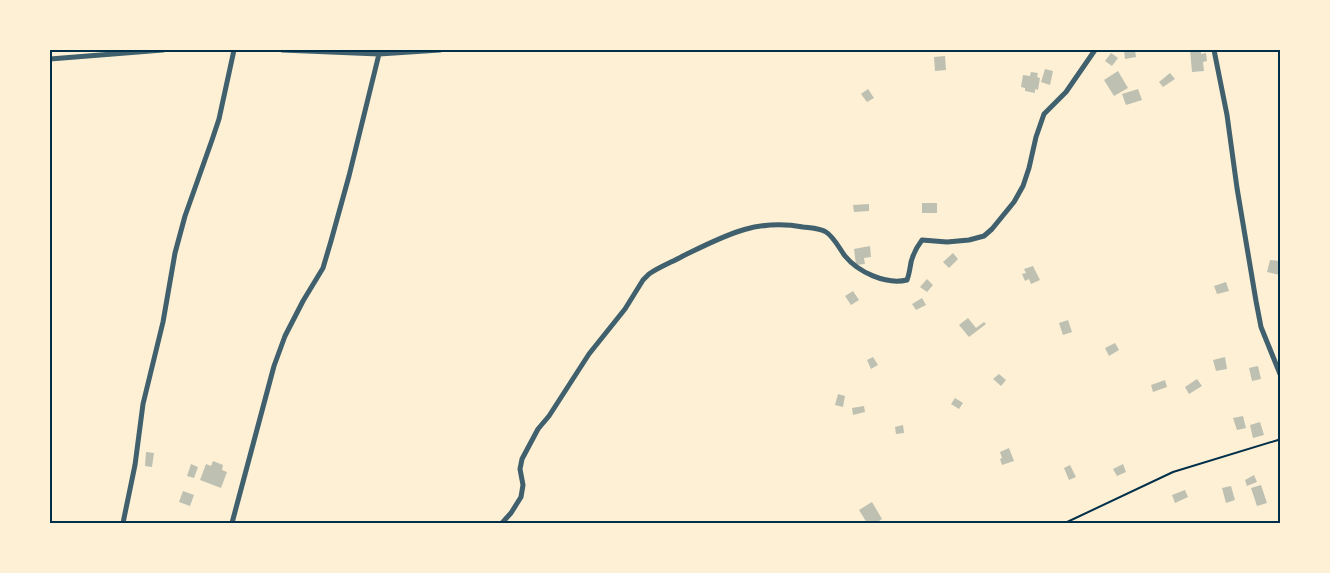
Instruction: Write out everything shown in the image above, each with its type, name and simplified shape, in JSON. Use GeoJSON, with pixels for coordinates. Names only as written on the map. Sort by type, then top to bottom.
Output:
{"type":"FeatureCollection","features":[{"type":"Feature","properties":{"kind":"street"},"geometry":{"type":"LineString","coordinates":[[50,59],[164,50]]}},
{"type":"Feature","properties":{"kind":"street"},"geometry":{"type":"LineString","coordinates":[[123,523],[143,404],[163,322],[175,253],[185,216],[212,140],[234,50]]}},
{"type":"Feature","properties":{"kind":"street"},"geometry":{"type":"LineString","coordinates":[[282,50],[351,51],[379,54],[440,50]]}},
{"type":"Feature","properties":{"kind":"street"},"geometry":{"type":"LineString","coordinates":[[502,523],[512,513],[521,497],[523,485],[520,474],[521,464],[530,443],[589,354],[625,309],[643,280],[649,274],[738,230],[779,224],[825,232],[833,239],[847,258],[865,272],[890,280],[907,280],[914,252],[922,240],[948,242],[979,238],[987,233],[1002,217],[1020,191],[1025,180],[1044,114],[1066,92],[1095,50]]}},
{"type":"Feature","properties":{"kind":"street"},"geometry":{"type":"LineString","coordinates":[[1214,50],[1227,115],[1256,302],[1262,326],[1280,374]]}},
{"type":"Feature","properties":{"kind":"street"},"geometry":{"type":"LineString","coordinates":[[232,523],[274,366],[285,336],[322,268],[331,241],[350,176],[379,54]]}},
{"type":"Feature","properties":{"kind":"path"},"geometry":{"type":"LineString","coordinates":[[1066,523],[1173,472],[1280,438]]}},
{"type":"Feature","properties":{"kind":"building"},"geometry":{"type":"Polygon","coordinates":[[[1124,50],[1135,50],[1136,57],[1125,59],[1124,50]]]}},
{"type":"Feature","properties":{"kind":"building"},"geometry":{"type":"Polygon","coordinates":[[[1190,50],[1201,50],[1201,54],[1206,53],[1207,61],[1203,62],[1204,71],[1192,72],[1190,50]]]}},
{"type":"Feature","properties":{"kind":"building"},"geometry":{"type":"Polygon","coordinates":[[[1111,53],[1118,58],[1112,66],[1105,61],[1111,53]]]}},
{"type":"Feature","properties":{"kind":"building"},"geometry":{"type":"Polygon","coordinates":[[[945,56],[946,70],[935,71],[934,57],[945,56]]]}},
{"type":"Feature","properties":{"kind":"building"},"geometry":{"type":"Polygon","coordinates":[[[1045,69],[1053,71],[1050,85],[1041,82],[1045,69]]]}},
{"type":"Feature","properties":{"kind":"building"},"geometry":{"type":"Polygon","coordinates":[[[1118,71],[1128,88],[1114,96],[1104,80],[1118,71]]]}},
{"type":"Feature","properties":{"kind":"building"},"geometry":{"type":"Polygon","coordinates":[[[1031,72],[1038,73],[1037,77],[1040,78],[1038,90],[1035,89],[1035,93],[1025,91],[1025,88],[1021,87],[1023,75],[1030,76],[1031,72]]]}},
{"type":"Feature","properties":{"kind":"building"},"geometry":{"type":"Polygon","coordinates":[[[1170,73],[1175,79],[1163,87],[1159,82],[1170,73]]]}},
{"type":"Feature","properties":{"kind":"building"},"geometry":{"type":"Polygon","coordinates":[[[868,89],[874,98],[867,102],[861,94],[868,89]]]}},
{"type":"Feature","properties":{"kind":"building"},"geometry":{"type":"Polygon","coordinates":[[[1138,89],[1142,100],[1126,105],[1122,94],[1138,89]]]}},
{"type":"Feature","properties":{"kind":"building"},"geometry":{"type":"Polygon","coordinates":[[[922,203],[937,203],[937,213],[922,213],[922,203]]]}},
{"type":"Feature","properties":{"kind":"building"},"geometry":{"type":"Polygon","coordinates":[[[869,204],[869,211],[854,212],[853,205],[869,204]]]}},
{"type":"Feature","properties":{"kind":"building"},"geometry":{"type":"Polygon","coordinates":[[[870,246],[871,257],[864,258],[865,264],[856,265],[854,249],[870,246]]]}},
{"type":"Feature","properties":{"kind":"building"},"geometry":{"type":"Polygon","coordinates":[[[953,253],[958,259],[949,268],[943,262],[953,253]]]}},
{"type":"Feature","properties":{"kind":"building"},"geometry":{"type":"Polygon","coordinates":[[[1270,260],[1280,261],[1280,275],[1267,272],[1270,260]]]}},
{"type":"Feature","properties":{"kind":"building"},"geometry":{"type":"Polygon","coordinates":[[[1033,266],[1040,280],[1031,284],[1029,279],[1025,281],[1022,274],[1026,273],[1024,269],[1033,266]]]}},
{"type":"Feature","properties":{"kind":"building"},"geometry":{"type":"Polygon","coordinates":[[[927,279],[933,285],[927,292],[920,287],[927,279]]]}},
{"type":"Feature","properties":{"kind":"building"},"geometry":{"type":"Polygon","coordinates":[[[1226,282],[1229,291],[1217,294],[1214,286],[1226,282]]]}},
{"type":"Feature","properties":{"kind":"building"},"geometry":{"type":"Polygon","coordinates":[[[853,291],[859,300],[851,305],[845,296],[853,291]]]}},
{"type":"Feature","properties":{"kind":"building"},"geometry":{"type":"Polygon","coordinates":[[[922,298],[926,305],[916,310],[912,304],[922,298]]]}},
{"type":"Feature","properties":{"kind":"building"},"geometry":{"type":"Polygon","coordinates":[[[968,318],[976,328],[984,322],[986,324],[969,337],[959,325],[968,318]]]}},
{"type":"Feature","properties":{"kind":"building"},"geometry":{"type":"Polygon","coordinates":[[[1068,320],[1072,332],[1063,335],[1059,323],[1068,320]]]}},
{"type":"Feature","properties":{"kind":"building"},"geometry":{"type":"Polygon","coordinates":[[[1115,343],[1119,350],[1109,356],[1105,348],[1115,343]]]}},
{"type":"Feature","properties":{"kind":"building"},"geometry":{"type":"Polygon","coordinates":[[[873,357],[878,365],[871,369],[867,360],[873,357]]]}},
{"type":"Feature","properties":{"kind":"building"},"geometry":{"type":"Polygon","coordinates":[[[1225,357],[1227,369],[1216,371],[1213,360],[1225,357]]]}},
{"type":"Feature","properties":{"kind":"building"},"geometry":{"type":"Polygon","coordinates":[[[1258,366],[1261,379],[1252,381],[1249,368],[1258,366]]]}},
{"type":"Feature","properties":{"kind":"building"},"geometry":{"type":"Polygon","coordinates":[[[999,374],[1006,380],[1001,386],[993,379],[999,374]]]}},
{"type":"Feature","properties":{"kind":"building"},"geometry":{"type":"Polygon","coordinates":[[[1197,379],[1202,386],[1189,394],[1185,387],[1197,379]]]}},
{"type":"Feature","properties":{"kind":"building"},"geometry":{"type":"Polygon","coordinates":[[[1165,380],[1167,387],[1153,392],[1151,385],[1165,380]]]}},
{"type":"Feature","properties":{"kind":"building"},"geometry":{"type":"Polygon","coordinates":[[[838,394],[845,396],[843,407],[835,405],[838,394]]]}},
{"type":"Feature","properties":{"kind":"building"},"geometry":{"type":"Polygon","coordinates":[[[955,398],[963,403],[959,409],[951,404],[955,398]]]}},
{"type":"Feature","properties":{"kind":"building"},"geometry":{"type":"Polygon","coordinates":[[[864,406],[865,412],[853,415],[852,408],[864,406]]]}},
{"type":"Feature","properties":{"kind":"building"},"geometry":{"type":"Polygon","coordinates":[[[1243,416],[1246,428],[1237,430],[1233,418],[1243,416]]]}},
{"type":"Feature","properties":{"kind":"building"},"geometry":{"type":"Polygon","coordinates":[[[1260,422],[1264,435],[1253,438],[1250,425],[1260,422]]]}},
{"type":"Feature","properties":{"kind":"building"},"geometry":{"type":"Polygon","coordinates":[[[903,425],[904,433],[896,434],[895,427],[903,425]]]}},
{"type":"Feature","properties":{"kind":"building"},"geometry":{"type":"Polygon","coordinates":[[[1009,448],[1014,461],[1002,465],[1000,452],[1009,448]]]}},
{"type":"Feature","properties":{"kind":"building"},"geometry":{"type":"Polygon","coordinates":[[[146,452],[154,453],[152,467],[145,466],[146,452]]]}},
{"type":"Feature","properties":{"kind":"building"},"geometry":{"type":"Polygon","coordinates":[[[213,461],[223,465],[222,470],[227,472],[221,488],[200,480],[206,464],[211,466],[213,461]]]}},
{"type":"Feature","properties":{"kind":"building"},"geometry":{"type":"Polygon","coordinates":[[[191,464],[198,467],[194,478],[187,476],[191,464]]]}},
{"type":"Feature","properties":{"kind":"building"},"geometry":{"type":"Polygon","coordinates":[[[1123,464],[1126,472],[1117,476],[1113,469],[1123,464]]]}},
{"type":"Feature","properties":{"kind":"building"},"geometry":{"type":"Polygon","coordinates":[[[1070,465],[1076,477],[1069,480],[1064,468],[1070,465]]]}},
{"type":"Feature","properties":{"kind":"building"},"geometry":{"type":"Polygon","coordinates":[[[1254,475],[1257,482],[1247,486],[1245,480],[1254,475]]]}},
{"type":"Feature","properties":{"kind":"building"},"geometry":{"type":"Polygon","coordinates":[[[1261,485],[1267,503],[1257,506],[1251,488],[1261,485]]]}},
{"type":"Feature","properties":{"kind":"building"},"geometry":{"type":"Polygon","coordinates":[[[1231,486],[1235,500],[1226,503],[1222,488],[1231,486]]]}},
{"type":"Feature","properties":{"kind":"building"},"geometry":{"type":"Polygon","coordinates":[[[1185,490],[1188,497],[1175,503],[1172,495],[1185,490]]]}},
{"type":"Feature","properties":{"kind":"building"},"geometry":{"type":"Polygon","coordinates":[[[183,491],[194,495],[190,506],[179,502],[183,491]]]}},
{"type":"Feature","properties":{"kind":"building"},"geometry":{"type":"Polygon","coordinates":[[[872,502],[882,519],[876,523],[867,523],[859,510],[872,502]]]}}]}
